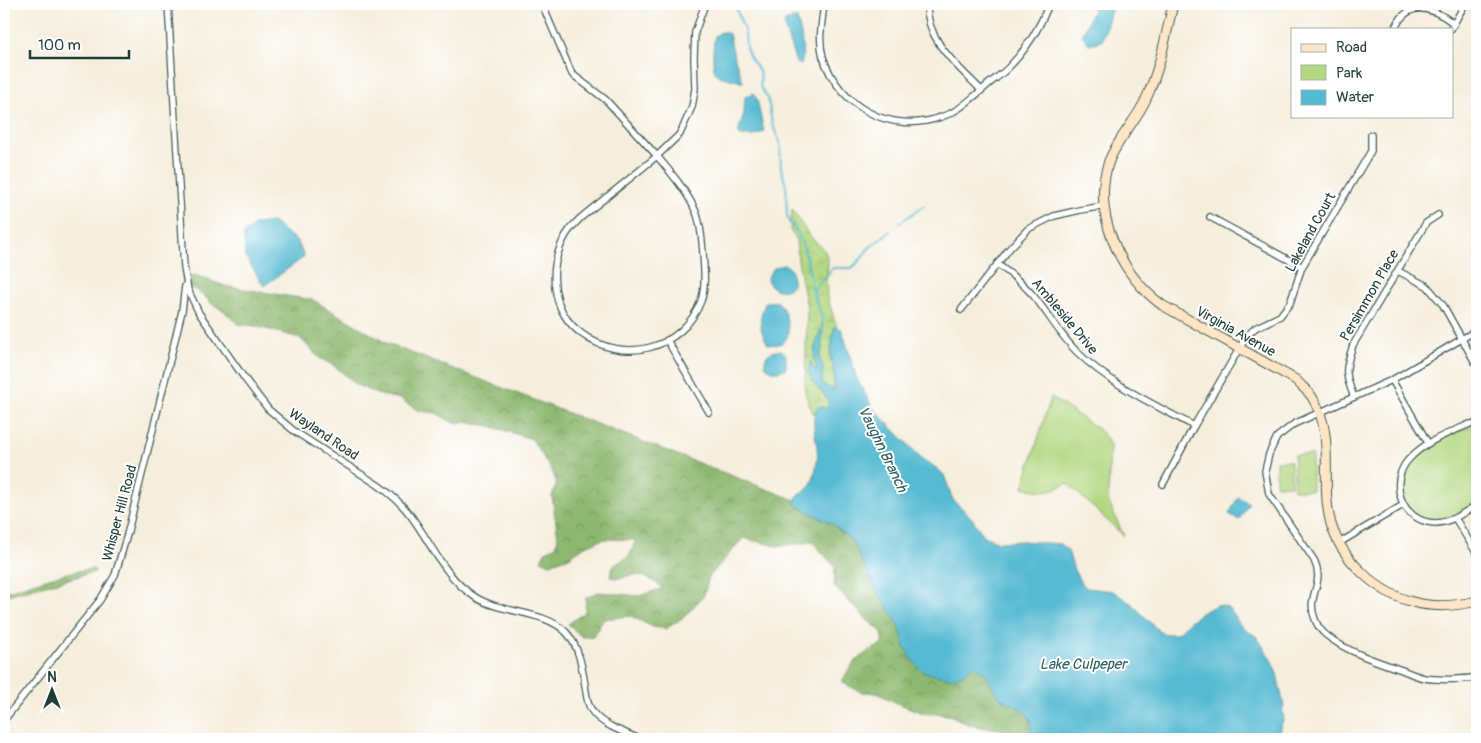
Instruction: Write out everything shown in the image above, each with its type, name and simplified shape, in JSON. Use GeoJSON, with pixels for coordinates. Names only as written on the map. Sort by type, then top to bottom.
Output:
{"type":"FeatureCollection","features":[{"type":"Feature","properties":{"kind":"street","name":"Wayland Road"},"geometry":{"type":"LineString","coordinates":[[168,4],[185,279],[190,296],[199,313],[268,409],[294,432],[390,494],[412,517],[455,580],[468,592],[496,607],[546,619],[562,628],[577,650],[584,677],[587,700],[593,713],[604,722],[640,739]]}},
{"type":"Feature","properties":{"kind":"street"},"geometry":{"type":"LineString","coordinates":[[552,4],[543,6],[572,74],[619,112],[657,156],[680,186],[696,212],[704,267],[704,288],[701,302],[686,325],[667,340],[653,347],[627,351],[604,347],[593,342],[575,329],[566,318],[559,305],[554,280],[556,260],[560,248],[574,223],[657,156],[680,134],[692,107],[695,89],[695,32],[705,4]]}},
{"type":"Feature","properties":{"kind":"street"},"geometry":{"type":"LineString","coordinates":[[824,4],[820,36],[823,56],[829,72],[843,94],[864,111],[880,119],[901,123],[923,122],[942,117],[960,109],[1008,68],[1027,44],[1049,4]]}},
{"type":"Feature","properties":{"kind":"street"},"geometry":{"type":"LineString","coordinates":[[928,4],[928,20],[933,36],[981,90]]}},
{"type":"Feature","properties":{"kind":"street","name":"Virginia Avenue"},"geometry":{"type":"LineString","coordinates":[[1173,4],[1166,36],[1146,99],[1115,149],[1104,184],[1104,206],[1107,224],[1117,249],[1142,288],[1162,305],[1296,380],[1311,397],[1320,414],[1326,441],[1326,496],[1331,524],[1339,542],[1357,568],[1385,590],[1413,602],[1459,606],[1477,601]]}},
{"type":"Feature","properties":{"kind":"street"},"geometry":{"type":"LineString","coordinates":[[1395,28],[1402,14],[1414,6],[1423,5],[1439,12],[1452,26],[1465,4]]}},
{"type":"Feature","properties":{"kind":"street","name":"Lakeland Court"},"geometry":{"type":"LineString","coordinates":[[1163,484],[1194,426],[1246,337],[1255,328],[1280,316],[1290,303],[1302,268],[1372,151],[1372,135]]}},
{"type":"Feature","properties":{"kind":"street"},"geometry":{"type":"LineString","coordinates":[[961,310],[1010,248],[1028,229],[1054,216],[1104,206]]}},
{"type":"Feature","properties":{"kind":"street","name":"Persimmon Place"},"geometry":{"type":"LineString","coordinates":[[1354,397],[1347,380],[1346,365],[1353,345],[1426,223],[1438,215]]}},
{"type":"Feature","properties":{"kind":"street"},"geometry":{"type":"LineString","coordinates":[[1210,217],[1302,268]]}},
{"type":"Feature","properties":{"kind":"street","name":"Ambleside Drive"},"geometry":{"type":"LineString","coordinates":[[997,264],[1014,276],[1032,294],[1075,350],[1096,370],[1126,389],[1194,426]]}},
{"type":"Feature","properties":{"kind":"street"},"geometry":{"type":"LineString","coordinates":[[1398,271],[1427,286],[1443,305],[1477,366]]}},
{"type":"Feature","properties":{"kind":"street","name":"Whisper Hill Road"},"geometry":{"type":"LineString","coordinates":[[4,720],[100,600],[115,575],[127,535],[182,311],[185,279]]}},
{"type":"Feature","properties":{"kind":"street"},"geometry":{"type":"LineString","coordinates":[[1477,330],[1392,380],[1320,414],[1294,424],[1277,437],[1269,454],[1265,471],[1269,494],[1314,560],[1317,568],[1318,580],[1312,606],[1316,623],[1326,635],[1368,659],[1421,677],[1477,677]]}},
{"type":"Feature","properties":{"kind":"street"},"geometry":{"type":"LineString","coordinates":[[667,340],[709,412]]}},
{"type":"Feature","properties":{"kind":"street"},"geometry":{"type":"LineString","coordinates":[[1392,380],[1428,443]]}},
{"type":"Feature","properties":{"kind":"street"},"geometry":{"type":"LineString","coordinates":[[1477,424],[1470,424],[1428,443],[1409,459],[1400,474],[1399,489],[1403,506],[1410,514],[1422,520],[1436,523],[1456,518],[1477,505]]}},
{"type":"Feature","properties":{"kind":"street"},"geometry":{"type":"LineString","coordinates":[[1339,542],[1403,506]]}},
{"type":"Feature","properties":{"kind":"street"},"geometry":{"type":"LineString","coordinates":[[1456,518],[1477,554]]}},
{"type":"Feature","properties":{"kind":"green space"},"geometry":{"type":"Polygon","coordinates":[[[792,209],[808,234],[825,251],[828,263],[827,296],[837,327],[834,328],[830,360],[833,365],[834,390],[822,384],[823,367],[819,357],[822,349],[823,326],[815,347],[814,359],[817,369],[813,368],[811,363],[811,378],[825,396],[829,405],[826,408],[816,410],[814,414],[805,392],[807,308],[796,240],[790,230],[792,209]]]}},
{"type":"Feature","properties":{"kind":"green space"},"geometry":{"type":"Polygon","coordinates":[[[195,275],[225,286],[313,300],[388,344],[795,500],[797,506],[832,524],[852,541],[872,582],[899,625],[969,667],[974,665],[986,672],[1029,718],[1033,730],[1031,739],[1014,739],[1010,733],[1001,729],[984,728],[968,724],[952,716],[936,713],[927,714],[899,704],[877,693],[861,692],[842,682],[858,659],[883,644],[882,632],[865,618],[834,586],[835,567],[813,542],[777,546],[743,538],[709,577],[704,595],[685,616],[666,629],[653,627],[631,616],[604,619],[593,636],[582,637],[568,624],[585,612],[586,598],[598,592],[639,596],[663,588],[642,576],[610,577],[613,566],[629,556],[636,540],[604,539],[585,546],[569,557],[550,564],[541,560],[546,551],[556,546],[558,537],[552,496],[557,483],[552,471],[532,439],[490,426],[467,422],[454,423],[436,413],[419,411],[400,399],[377,394],[357,385],[336,367],[318,357],[300,338],[255,326],[238,324],[223,310],[189,286],[188,276],[195,275]]]}},
{"type":"Feature","properties":{"kind":"green space"},"geometry":{"type":"Polygon","coordinates":[[[1051,397],[1098,429],[1110,445],[1108,501],[1124,536],[1067,483],[1056,489],[1045,491],[1023,487],[1051,397]]]}},
{"type":"Feature","properties":{"kind":"green space"},"geometry":{"type":"Polygon","coordinates":[[[1477,424],[1477,505],[1436,523],[1422,520],[1403,505],[1399,484],[1409,459],[1428,443],[1477,424]]]}},
{"type":"Feature","properties":{"kind":"green space"},"geometry":{"type":"Polygon","coordinates":[[[1294,455],[1312,455],[1312,490],[1294,490],[1294,455]]]}},
{"type":"Feature","properties":{"kind":"green space"},"geometry":{"type":"Polygon","coordinates":[[[1276,461],[1291,461],[1291,485],[1276,485],[1276,461]]]}},
{"type":"Feature","properties":{"kind":"green space"},"geometry":{"type":"Polygon","coordinates":[[[94,569],[95,572],[4,596],[4,592],[36,582],[94,569]]]}},
{"type":"Feature","properties":{"kind":"water"},"geometry":{"type":"Polygon","coordinates":[[[1096,4],[1113,4],[1102,41],[1089,44],[1082,35],[1096,4]]]}},
{"type":"Feature","properties":{"kind":"water"},"geometry":{"type":"Polygon","coordinates":[[[797,19],[800,29],[803,49],[801,65],[796,63],[784,26],[785,22],[797,19]]]}},
{"type":"Feature","properties":{"kind":"water"},"geometry":{"type":"Polygon","coordinates":[[[721,32],[729,34],[743,82],[716,74],[713,60],[715,36],[721,32]]]}},
{"type":"Feature","properties":{"kind":"water"},"geometry":{"type":"Polygon","coordinates":[[[753,93],[757,99],[764,132],[754,136],[740,136],[738,133],[744,113],[745,97],[753,93]]]}},
{"type":"Feature","properties":{"kind":"water"},"geometry":{"type":"Polygon","coordinates":[[[272,222],[298,242],[304,257],[264,286],[245,256],[244,234],[255,224],[272,222]]]}},
{"type":"Feature","properties":{"kind":"water"},"geometry":{"type":"Polygon","coordinates":[[[785,265],[792,272],[793,284],[785,290],[774,289],[767,281],[770,274],[778,266],[785,265]]]}},
{"type":"Feature","properties":{"kind":"water"},"geometry":{"type":"Polygon","coordinates":[[[766,302],[778,302],[786,317],[788,334],[785,340],[779,344],[768,344],[761,328],[761,318],[766,302]]]}},
{"type":"Feature","properties":{"kind":"water","name":"Lake Culpeper"},"geometry":{"type":"Polygon","coordinates":[[[823,324],[822,349],[819,357],[823,367],[822,384],[834,390],[835,388],[833,365],[830,356],[834,327],[837,327],[843,333],[857,379],[873,408],[922,459],[944,475],[953,500],[971,517],[984,536],[999,542],[1023,541],[1060,544],[1068,551],[1074,570],[1081,583],[1087,588],[1113,591],[1132,604],[1159,631],[1166,634],[1176,634],[1190,621],[1217,605],[1226,607],[1231,611],[1241,626],[1257,637],[1272,661],[1277,674],[1284,706],[1282,712],[1284,717],[1278,734],[1271,739],[1027,739],[1031,728],[1029,717],[1023,711],[1000,697],[987,676],[979,669],[972,666],[962,675],[950,678],[922,671],[905,648],[899,625],[872,582],[852,541],[832,524],[797,506],[795,503],[798,496],[810,486],[815,473],[817,453],[814,418],[816,411],[819,406],[826,408],[829,404],[826,397],[813,382],[809,372],[811,361],[813,368],[817,369],[814,359],[815,347],[823,324]]]}},
{"type":"Feature","properties":{"kind":"water"},"geometry":{"type":"Polygon","coordinates":[[[781,350],[786,354],[786,368],[779,371],[771,371],[765,365],[766,358],[771,352],[781,350]]]}},
{"type":"Feature","properties":{"kind":"water"},"geometry":{"type":"Polygon","coordinates":[[[1238,497],[1249,503],[1239,520],[1229,514],[1238,497]]]}},
{"type":"Feature","properties":{"kind":"waterway","name":"Vaughn Branch"},"geometry":{"type":"LineString","coordinates":[[734,4],[742,23],[749,56],[759,70],[760,87],[768,98],[772,124],[780,142],[781,168],[786,186],[787,215],[789,222],[798,233],[806,255],[813,292],[822,318],[822,332]]}},
{"type":"Feature","properties":{"kind":"waterway"},"geometry":{"type":"LineString","coordinates":[[899,223],[925,205]]}},
{"type":"Feature","properties":{"kind":"waterway"},"geometry":{"type":"LineString","coordinates":[[813,292],[819,282],[829,274],[830,270],[833,268],[852,268],[868,249],[890,231]]}}]}
